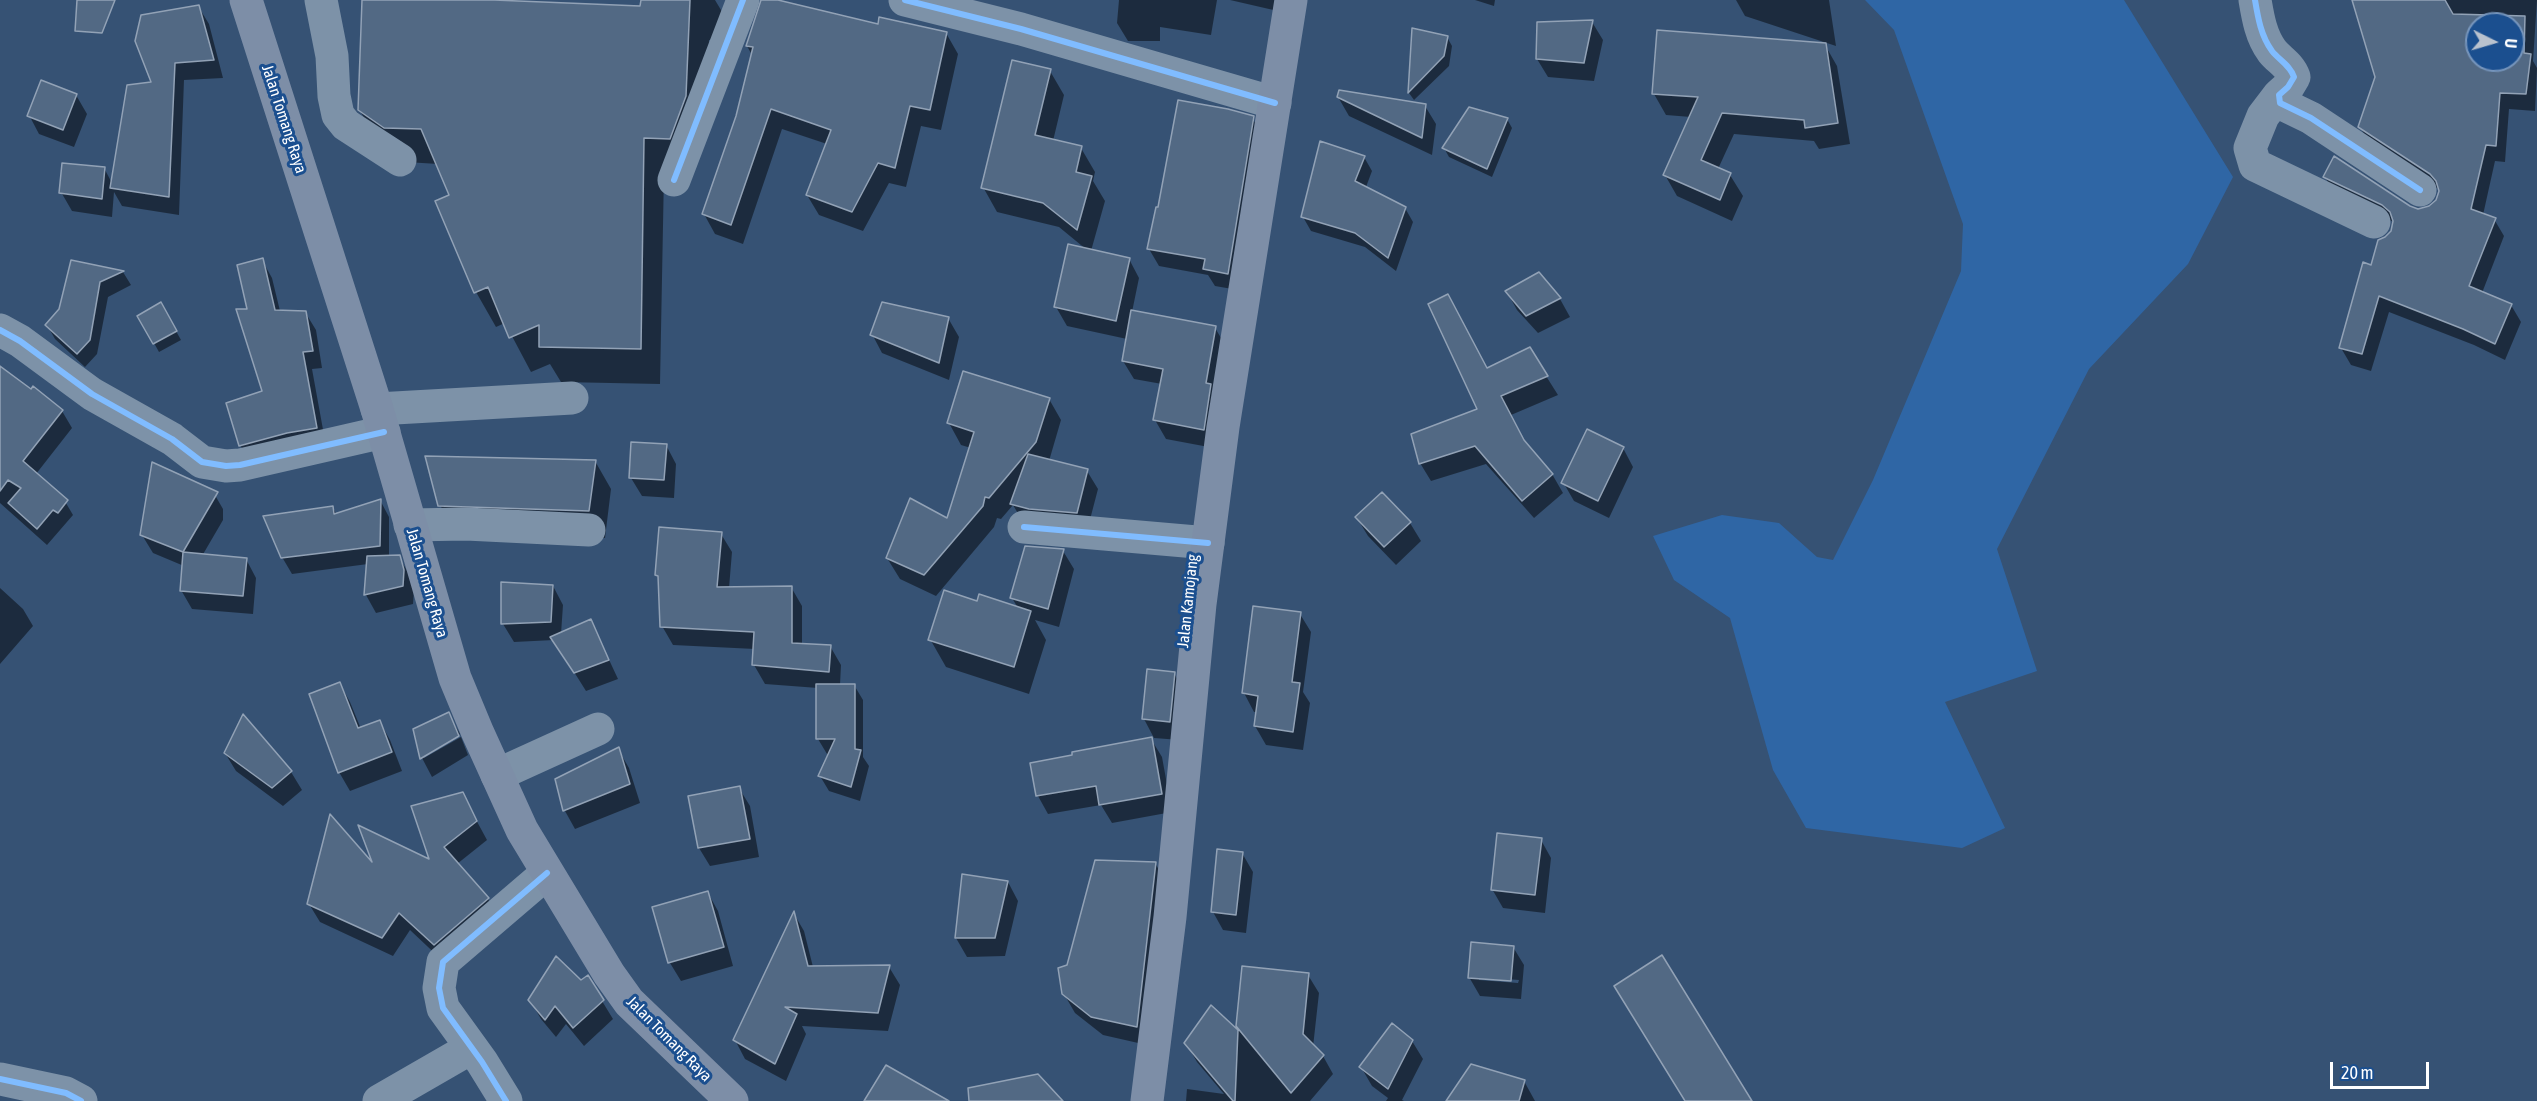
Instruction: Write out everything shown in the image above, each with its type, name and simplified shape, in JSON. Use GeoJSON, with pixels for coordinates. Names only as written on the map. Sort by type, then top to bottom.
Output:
{"type":"FeatureCollection","features":[{"type":"Feature","properties":{"kind":"main road","name":"Jalan Tomang Raya"},"geometry":{"type":"LineString","coordinates":[[246,0],[381,421],[455,678],[497,775],[522,830],[629,1002],[732,1101]]}},
{"type":"Feature","properties":{"kind":"main road","name":"Jalan Kamojang"},"geometry":{"type":"LineString","coordinates":[[1147,1101],[1170,917],[1208,543],[1223,427],[1291,0]]}},
{"type":"Feature","properties":{"kind":"street"},"geometry":{"type":"LineString","coordinates":[[321,0],[332,56],[334,96],[338,115],[346,125],[400,160]]}},
{"type":"Feature","properties":{"kind":"street"},"geometry":{"type":"LineString","coordinates":[[674,180],[743,0]]}},
{"type":"Feature","properties":{"kind":"street"},"geometry":{"type":"LineString","coordinates":[[905,0],[1021,29],[1275,103]]}},
{"type":"Feature","properties":{"kind":"street"},"geometry":{"type":"LineString","coordinates":[[2255,0],[2262,33],[2272,52],[2292,72],[2294,77],[2263,116],[2250,148],[2255,165],[2374,222]]}},
{"type":"Feature","properties":{"kind":"street"},"geometry":{"type":"LineString","coordinates":[[2279,95],[2280,103],[2311,118],[2420,190]]}},
{"type":"Feature","properties":{"kind":"street"},"geometry":{"type":"LineString","coordinates":[[0,330],[20,341],[92,394],[172,439],[202,462],[226,466],[240,465],[381,421],[572,398]]}},
{"type":"Feature","properties":{"kind":"street"},"geometry":{"type":"LineString","coordinates":[[410,525],[466,524],[589,530]]}},
{"type":"Feature","properties":{"kind":"street"},"geometry":{"type":"LineString","coordinates":[[1024,527],[1208,543]]}},
{"type":"Feature","properties":{"kind":"street"},"geometry":{"type":"LineString","coordinates":[[497,775],[598,729]]}},
{"type":"Feature","properties":{"kind":"street"},"geometry":{"type":"LineString","coordinates":[[506,1101],[442,1008],[439,988],[443,962],[548,873]]}},
{"type":"Feature","properties":{"kind":"street"},"geometry":{"type":"LineString","coordinates":[[379,1101],[471,1048]]}},
{"type":"Feature","properties":{"kind":"street"},"geometry":{"type":"LineString","coordinates":[[0,1079],[66,1093],[81,1101]]}},
{"type":"Feature","properties":{"kind":"shaded area"},"geometry":{"type":"Polygon","coordinates":[[[1865,0],[2124,0],[2233,177],[2188,264],[2089,369],[1997,549],[2037,671],[1945,702],[2005,828],[1962,848],[1806,828],[1773,770],[1730,618],[1674,580],[1653,536],[1722,515],[1779,523],[1817,557],[1833,560],[1873,480],[1961,271],[1963,224],[1894,30],[1865,0]]]}},
{"type":"Feature","properties":{"kind":"building"},"geometry":{"type":"Polygon","coordinates":[[[77,0],[115,0],[102,33],[75,31],[77,0]]]}},
{"type":"Feature","properties":{"kind":"building"},"geometry":{"type":"Polygon","coordinates":[[[362,0],[494,0],[640,6],[641,0],[690,0],[686,96],[670,139],[644,138],[641,349],[539,347],[539,325],[509,338],[488,287],[474,293],[435,201],[449,195],[421,129],[384,128],[358,110],[362,0]]]}},
{"type":"Feature","properties":{"kind":"building"},"geometry":{"type":"Polygon","coordinates":[[[761,0],[778,0],[878,24],[879,17],[947,32],[930,110],[910,106],[895,168],[878,163],[852,212],[806,195],[831,130],[771,109],[731,225],[702,214],[736,116],[753,47],[746,46],[761,0]]]}},
{"type":"Feature","properties":{"kind":"building"},"geometry":{"type":"Polygon","coordinates":[[[2352,0],[2445,0],[2453,14],[2465,14],[2465,72],[2525,72],[2525,53],[2531,54],[2526,94],[2500,93],[2496,146],[2486,145],[2471,209],[2496,218],[2469,286],[2512,304],[2495,344],[2379,296],[2362,354],[2339,348],[2363,262],[2371,265],[2378,240],[2391,231],[2393,221],[2390,212],[2382,205],[2323,177],[2334,156],[2418,209],[2429,206],[2436,200],[2439,191],[2436,181],[2430,174],[2358,127],[2375,77],[2352,0]]]}},
{"type":"Feature","properties":{"kind":"building"},"geometry":{"type":"Polygon","coordinates":[[[199,5],[214,60],[175,63],[169,197],[110,188],[127,85],[151,82],[135,41],[141,15],[199,5]]]}},
{"type":"Feature","properties":{"kind":"building"},"geometry":{"type":"Polygon","coordinates":[[[1593,20],[1584,63],[1536,59],[1537,22],[1593,20]]]}},
{"type":"Feature","properties":{"kind":"building"},"geometry":{"type":"Polygon","coordinates":[[[1412,28],[1448,36],[1444,56],[1408,93],[1412,28]]]}},
{"type":"Feature","properties":{"kind":"building"},"geometry":{"type":"Polygon","coordinates":[[[1657,30],[1826,43],[1838,123],[1805,128],[1804,120],[1722,113],[1701,160],[1731,173],[1720,200],[1663,175],[1698,97],[1652,94],[1657,30]]]}},
{"type":"Feature","properties":{"kind":"building"},"geometry":{"type":"Polygon","coordinates":[[[1012,60],[1051,69],[1035,135],[1082,146],[1076,172],[1092,176],[1077,230],[1043,203],[981,188],[1012,60]]]}},
{"type":"Feature","properties":{"kind":"building"},"geometry":{"type":"Polygon","coordinates":[[[41,80],[77,94],[63,130],[27,116],[41,80]]]}},
{"type":"Feature","properties":{"kind":"building"},"geometry":{"type":"Polygon","coordinates":[[[1339,90],[1426,104],[1422,138],[1337,97],[1339,90]]]}},
{"type":"Feature","properties":{"kind":"building"},"geometry":{"type":"Polygon","coordinates":[[[1178,100],[1254,116],[1228,274],[1203,269],[1205,259],[1147,249],[1156,207],[1158,207],[1178,100]]]}},
{"type":"Feature","properties":{"kind":"building"},"geometry":{"type":"Polygon","coordinates":[[[1469,107],[1508,118],[1487,169],[1442,148],[1469,107]]]}},
{"type":"Feature","properties":{"kind":"building"},"geometry":{"type":"Polygon","coordinates":[[[1320,141],[1365,156],[1355,181],[1406,207],[1388,258],[1355,233],[1301,217],[1320,141]]]}},
{"type":"Feature","properties":{"kind":"building"},"geometry":{"type":"Polygon","coordinates":[[[62,163],[105,167],[102,199],[59,193],[62,163]]]}},
{"type":"Feature","properties":{"kind":"building"},"geometry":{"type":"Polygon","coordinates":[[[1068,244],[1130,258],[1116,321],[1054,307],[1068,244]]]}},
{"type":"Feature","properties":{"kind":"building"},"geometry":{"type":"Polygon","coordinates":[[[263,258],[275,310],[306,311],[313,351],[303,352],[317,428],[287,433],[239,446],[226,403],[262,391],[236,309],[247,309],[237,265],[263,258]]]}},
{"type":"Feature","properties":{"kind":"building"},"geometry":{"type":"Polygon","coordinates":[[[71,260],[124,271],[100,282],[90,340],[77,354],[45,325],[59,309],[71,260]]]}},
{"type":"Feature","properties":{"kind":"building"},"geometry":{"type":"Polygon","coordinates":[[[1539,272],[1561,298],[1526,316],[1505,291],[1539,272]]]}},
{"type":"Feature","properties":{"kind":"building"},"geometry":{"type":"Polygon","coordinates":[[[1448,294],[1487,368],[1530,347],[1548,376],[1501,396],[1524,440],[1553,474],[1522,501],[1475,446],[1419,464],[1411,434],[1477,409],[1428,304],[1448,294]]]}},
{"type":"Feature","properties":{"kind":"building"},"geometry":{"type":"Polygon","coordinates":[[[161,302],[177,331],[153,344],[137,316],[161,302]]]}},
{"type":"Feature","properties":{"kind":"building"},"geometry":{"type":"Polygon","coordinates":[[[882,302],[949,317],[939,363],[870,335],[882,302]]]}},
{"type":"Feature","properties":{"kind":"building"},"geometry":{"type":"Polygon","coordinates":[[[1131,310],[1216,326],[1206,383],[1211,384],[1204,430],[1153,420],[1163,369],[1122,361],[1131,310]]]}},
{"type":"Feature","properties":{"kind":"building"},"geometry":{"type":"Polygon","coordinates":[[[0,366],[31,389],[33,386],[63,410],[23,461],[68,500],[58,513],[53,510],[37,529],[8,503],[21,488],[8,480],[0,491],[0,366]]]}},
{"type":"Feature","properties":{"kind":"building"},"geometry":{"type":"Polygon","coordinates":[[[963,371],[1050,398],[1036,442],[989,498],[985,497],[983,506],[924,575],[886,558],[910,498],[947,518],[974,432],[947,423],[963,371]]]}},
{"type":"Feature","properties":{"kind":"building"},"geometry":{"type":"Polygon","coordinates":[[[1587,429],[1624,447],[1598,501],[1561,483],[1587,429]]]}},
{"type":"Feature","properties":{"kind":"building"},"geometry":{"type":"Polygon","coordinates":[[[631,442],[667,444],[664,480],[629,478],[631,442]]]}},
{"type":"Feature","properties":{"kind":"building"},"geometry":{"type":"Polygon","coordinates":[[[1028,454],[1088,469],[1077,513],[1029,509],[1010,504],[1028,454]]]}},
{"type":"Feature","properties":{"kind":"building"},"geometry":{"type":"Polygon","coordinates":[[[425,456],[596,460],[589,511],[438,506],[425,456]]]}},
{"type":"Feature","properties":{"kind":"building"},"geometry":{"type":"Polygon","coordinates":[[[152,462],[218,492],[183,552],[140,535],[152,462]]]}},
{"type":"Feature","properties":{"kind":"building"},"geometry":{"type":"Polygon","coordinates":[[[1382,492],[1411,522],[1384,547],[1355,517],[1382,492]]]}},
{"type":"Feature","properties":{"kind":"building"},"geometry":{"type":"Polygon","coordinates":[[[381,499],[380,546],[281,558],[263,516],[333,506],[334,514],[381,499]]]}},
{"type":"Feature","properties":{"kind":"building"},"geometry":{"type":"Polygon","coordinates":[[[659,527],[722,532],[717,587],[792,586],[792,643],[831,645],[829,672],[752,665],[754,632],[660,627],[658,576],[655,575],[659,527]]]}},
{"type":"Feature","properties":{"kind":"building"},"geometry":{"type":"Polygon","coordinates":[[[1025,546],[1064,549],[1048,609],[1010,598],[1025,546]]]}},
{"type":"Feature","properties":{"kind":"building"},"geometry":{"type":"Polygon","coordinates":[[[183,552],[247,558],[243,596],[180,591],[183,552]]]}},
{"type":"Feature","properties":{"kind":"building"},"geometry":{"type":"Polygon","coordinates":[[[400,555],[404,570],[403,586],[364,595],[367,556],[400,555]]]}},
{"type":"Feature","properties":{"kind":"building"},"geometry":{"type":"Polygon","coordinates":[[[501,582],[553,585],[551,622],[501,624],[501,582]]]}},
{"type":"Feature","properties":{"kind":"building"},"geometry":{"type":"Polygon","coordinates":[[[944,590],[977,601],[979,594],[1031,611],[1014,667],[928,640],[944,590]]]}},
{"type":"Feature","properties":{"kind":"building"},"geometry":{"type":"Polygon","coordinates":[[[1253,606],[1301,612],[1292,682],[1300,683],[1293,732],[1254,726],[1258,696],[1242,693],[1253,606]]]}},
{"type":"Feature","properties":{"kind":"building"},"geometry":{"type":"Polygon","coordinates":[[[591,619],[609,660],[574,673],[550,637],[591,619]]]}},
{"type":"Feature","properties":{"kind":"building"},"geometry":{"type":"Polygon","coordinates":[[[1147,669],[1175,672],[1170,722],[1142,719],[1147,669]]]}},
{"type":"Feature","properties":{"kind":"building"},"geometry":{"type":"Polygon","coordinates":[[[340,682],[358,728],[380,720],[392,752],[338,773],[309,694],[340,682]]]}},
{"type":"Feature","properties":{"kind":"building"},"geometry":{"type":"Polygon","coordinates":[[[816,684],[855,684],[855,749],[861,750],[851,787],[818,776],[835,739],[816,739],[816,684]]]}},
{"type":"Feature","properties":{"kind":"building"},"geometry":{"type":"Polygon","coordinates":[[[449,712],[459,736],[420,759],[413,729],[449,712]]]}},
{"type":"Feature","properties":{"kind":"building"},"geometry":{"type":"Polygon","coordinates":[[[243,714],[292,771],[272,788],[224,753],[243,714]]]}},
{"type":"Feature","properties":{"kind":"building"},"geometry":{"type":"Polygon","coordinates":[[[1152,737],[1162,794],[1099,805],[1096,786],[1036,796],[1030,763],[1072,755],[1072,752],[1152,737]]]}},
{"type":"Feature","properties":{"kind":"building"},"geometry":{"type":"Polygon","coordinates":[[[619,747],[630,784],[563,811],[555,779],[619,747]]]}},
{"type":"Feature","properties":{"kind":"building"},"geometry":{"type":"Polygon","coordinates":[[[740,786],[750,839],[698,848],[688,796],[740,786]]]}},
{"type":"Feature","properties":{"kind":"building"},"geometry":{"type":"Polygon","coordinates":[[[463,792],[477,821],[444,847],[489,898],[434,945],[399,913],[382,938],[307,904],[330,814],[372,862],[358,825],[429,859],[411,806],[463,792]]]}},
{"type":"Feature","properties":{"kind":"building"},"geometry":{"type":"Polygon","coordinates":[[[1497,833],[1542,838],[1535,895],[1491,890],[1497,833]]]}},
{"type":"Feature","properties":{"kind":"building"},"geometry":{"type":"Polygon","coordinates":[[[1217,849],[1243,852],[1236,915],[1211,912],[1217,849]]]}},
{"type":"Feature","properties":{"kind":"building"},"geometry":{"type":"Polygon","coordinates":[[[1095,860],[1156,862],[1137,1027],[1091,1017],[1062,994],[1058,968],[1067,965],[1095,860]]]}},
{"type":"Feature","properties":{"kind":"building"},"geometry":{"type":"Polygon","coordinates":[[[962,874],[1008,881],[995,938],[955,938],[962,874]]]}},
{"type":"Feature","properties":{"kind":"building"},"geometry":{"type":"Polygon","coordinates":[[[708,891],[724,947],[668,963],[652,907],[708,891]]]}},
{"type":"Feature","properties":{"kind":"building"},"geometry":{"type":"Polygon","coordinates":[[[794,911],[808,966],[890,965],[878,1013],[785,1007],[797,1014],[775,1064],[733,1040],[794,911]]]}},
{"type":"Feature","properties":{"kind":"building"},"geometry":{"type":"Polygon","coordinates":[[[1471,942],[1514,946],[1511,981],[1468,978],[1471,942]]]}},
{"type":"Feature","properties":{"kind":"building"},"geometry":{"type":"Polygon","coordinates":[[[1662,955],[1752,1101],[1685,1101],[1614,986],[1662,955]]]}},
{"type":"Feature","properties":{"kind":"building"},"geometry":{"type":"Polygon","coordinates":[[[556,956],[581,980],[588,975],[604,1000],[573,1028],[555,1006],[545,1020],[528,1000],[556,956]]]}},
{"type":"Feature","properties":{"kind":"building"},"geometry":{"type":"Polygon","coordinates":[[[1242,966],[1309,973],[1303,1034],[1324,1055],[1291,1093],[1236,1026],[1242,966]]]}},
{"type":"Feature","properties":{"kind":"building"},"geometry":{"type":"Polygon","coordinates":[[[1211,1005],[1238,1030],[1235,1101],[1184,1043],[1211,1005]]]}},
{"type":"Feature","properties":{"kind":"building"},"geometry":{"type":"Polygon","coordinates":[[[1392,1023],[1413,1040],[1388,1089],[1359,1067],[1392,1023]]]}},
{"type":"Feature","properties":{"kind":"building"},"geometry":{"type":"Polygon","coordinates":[[[1471,1064],[1525,1080],[1519,1101],[1446,1101],[1471,1064]]]}},
{"type":"Feature","properties":{"kind":"building"},"geometry":{"type":"Polygon","coordinates":[[[886,1065],[949,1101],[864,1101],[886,1065]]]}},
{"type":"Feature","properties":{"kind":"building"},"geometry":{"type":"Polygon","coordinates":[[[1038,1074],[1063,1101],[969,1101],[968,1088],[1038,1074]]]}},
{"type":"Feature","properties":{"kind":"cycle path"},"geometry":{"type":"LineString","coordinates":[[674,180],[743,0]]}},
{"type":"Feature","properties":{"kind":"cycle path"},"geometry":{"type":"LineString","coordinates":[[905,0],[1021,29],[1275,103]]}},
{"type":"Feature","properties":{"kind":"cycle path"},"geometry":{"type":"LineString","coordinates":[[2255,0],[2265,39],[2294,77],[2279,95],[2280,103],[2311,118],[2420,190]]}},
{"type":"Feature","properties":{"kind":"cycle path"},"geometry":{"type":"LineString","coordinates":[[0,330],[20,341],[92,394],[172,439],[202,462],[226,466],[240,465],[384,432]]}},
{"type":"Feature","properties":{"kind":"cycle path"},"geometry":{"type":"LineString","coordinates":[[1024,527],[1208,543]]}},
{"type":"Feature","properties":{"kind":"cycle path"},"geometry":{"type":"LineString","coordinates":[[506,1101],[482,1062],[443,1008],[439,988],[443,962],[547,873]]}},
{"type":"Feature","properties":{"kind":"cycle path"},"geometry":{"type":"LineString","coordinates":[[0,1079],[66,1093],[81,1101]]}}]}
